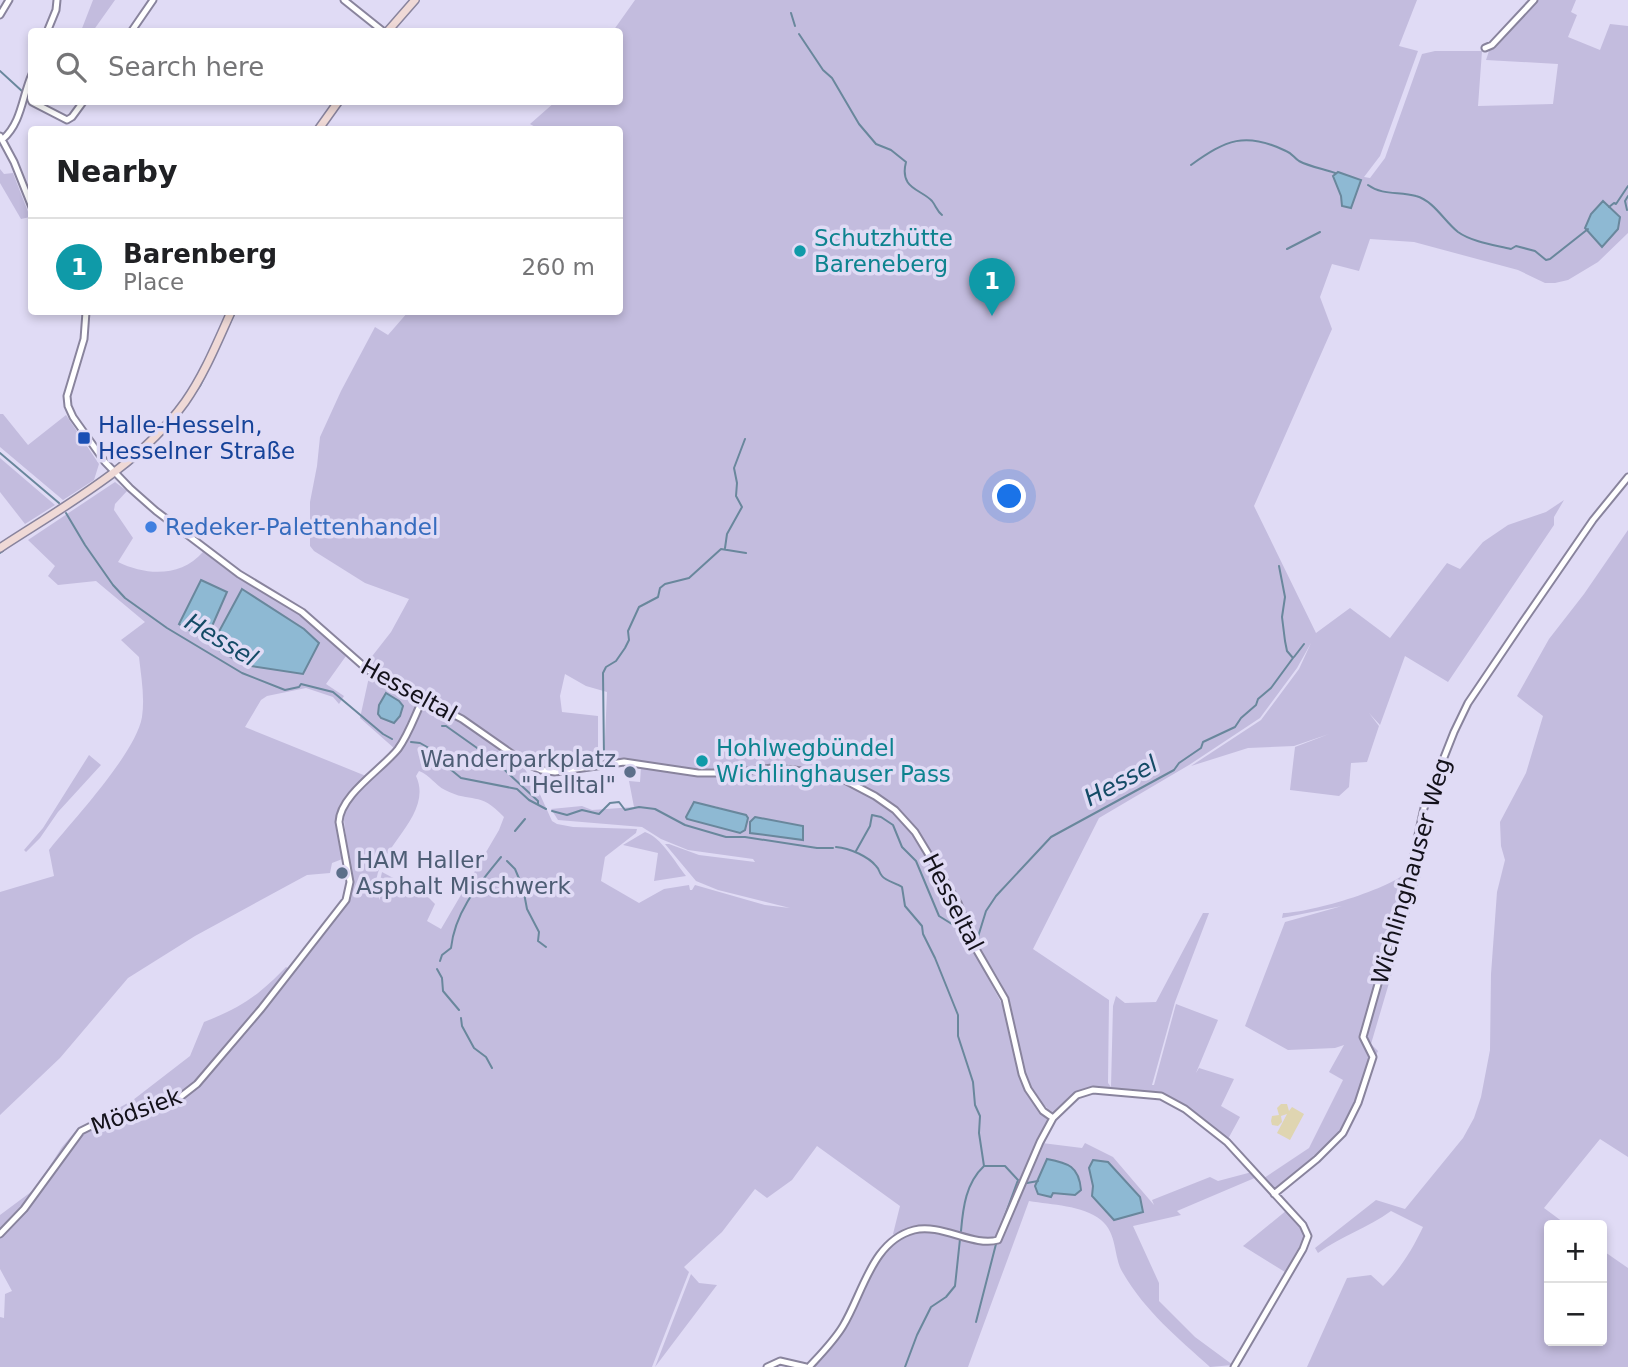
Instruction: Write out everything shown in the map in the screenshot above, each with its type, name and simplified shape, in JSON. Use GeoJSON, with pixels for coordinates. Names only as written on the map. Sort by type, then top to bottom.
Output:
{"type":"FeatureCollection","features":[{"type":"Feature","properties":{"kind":"main road"},"geometry":{"type":"LineString","coordinates":[[389,28],[415,0]]}},
{"type":"Feature","properties":{"kind":"main road"},"geometry":{"type":"LineString","coordinates":[[321,126],[336,105]]}},
{"type":"Feature","properties":{"kind":"main road"},"geometry":{"type":"LineString","coordinates":[[0,548],[113,472],[151,441],[182,406],[203,373],[230,315]]}},
{"type":"Feature","properties":{"kind":"street"},"geometry":{"type":"LineString","coordinates":[[0,15],[9,0]]}},
{"type":"Feature","properties":{"kind":"street"},"geometry":{"type":"LineString","coordinates":[[49,28],[57,0]]}},
{"type":"Feature","properties":{"kind":"street"},"geometry":{"type":"LineString","coordinates":[[134,28],[153,0]]}},
{"type":"Feature","properties":{"kind":"street"},"geometry":{"type":"LineString","coordinates":[[344,0],[380,28]]}},
{"type":"Feature","properties":{"kind":"street"},"geometry":{"type":"LineString","coordinates":[[1485,48],[1492,45],[1534,0]]}},
{"type":"Feature","properties":{"kind":"street"},"geometry":{"type":"LineString","coordinates":[[28,104],[12,132],[1,138],[28,198]]}},
{"type":"Feature","properties":{"kind":"street"},"geometry":{"type":"LineString","coordinates":[[39,105],[67,120],[81,105]]}},
{"type":"Feature","properties":{"kind":"street","name":"Hesseltal"},"geometry":{"type":"LineString","coordinates":[[86,315],[84,339],[68,396],[68,406],[113,472],[149,506],[201,547],[239,574],[302,612],[368,670],[462,719],[525,763],[541,770],[555,772],[624,762],[698,772],[731,773],[772,768],[837,776],[895,810],[915,832],[958,902],[976,949],[1005,999],[1021,1074],[1043,1111],[1054,1118]]}},
{"type":"Feature","properties":{"kind":"street","name":"Wichlinghauser Weg"},"geometry":{"type":"LineString","coordinates":[[1274,1194],[1334,1144],[1351,1122],[1373,1057],[1363,1037],[1410,871],[1424,808],[1468,703],[1593,520],[1628,477]]}},
{"type":"Feature","properties":{"kind":"street","name":"Mödsiek"},"geometry":{"type":"LineString","coordinates":[[0,1234],[24,1209],[81,1131],[107,1118],[143,1111],[179,1098],[198,1084],[302,957],[337,912],[349,891],[340,813],[350,798],[399,747],[423,699]]}},
{"type":"Feature","properties":{"kind":"street"},"geometry":{"type":"LineString","coordinates":[[767,1367],[780,1361],[807,1367],[841,1329],[874,1262],[890,1241],[923,1229],[989,1241],[998,1240],[1040,1142],[1054,1118],[1077,1095],[1087,1090],[1161,1096],[1185,1109],[1227,1142],[1303,1225],[1308,1236],[1303,1249],[1234,1367]]}},
{"type":"Feature","properties":{"kind":"shaded area"},"geometry":{"type":"Polygon","coordinates":[[[93,0],[115,0],[95,28],[82,28],[93,0]]]}},
{"type":"Feature","properties":{"kind":"shaded area"},"geometry":{"type":"Polygon","coordinates":[[[635,0],[1417,0],[1399,46],[1418,51],[1380,156],[1364,177],[1370,178],[1385,158],[1422,54],[1435,51],[1482,51],[1478,106],[1553,104],[1558,64],[1486,60],[1489,51],[1537,0],[1576,0],[1571,12],[1577,15],[1568,37],[1600,50],[1610,24],[1628,26],[1628,233],[1598,262],[1568,280],[1555,283],[1545,283],[1518,270],[1414,242],[1370,239],[1359,271],[1332,264],[1320,297],[1332,329],[1254,506],[1316,633],[1350,608],[1390,638],[1447,563],[1460,569],[1483,542],[1508,525],[1546,512],[1564,500],[1554,517],[1554,525],[1448,682],[1405,656],[1380,725],[1369,713],[1379,726],[1367,762],[1351,763],[1349,787],[1339,796],[1290,790],[1295,747],[1329,734],[1294,746],[1248,748],[1191,766],[1261,720],[1299,669],[1311,643],[1297,668],[1260,718],[1189,765],[1099,818],[1033,949],[1109,1000],[1108,1083],[1111,1087],[1113,1006],[1116,996],[1125,1003],[1156,1002],[1203,913],[1209,913],[1175,1002],[1152,1085],[1176,1004],[1218,1020],[1196,1073],[1199,1068],[1234,1079],[1221,1106],[1240,1117],[1228,1139],[1195,1113],[1161,1094],[1087,1088],[1054,1113],[1041,1103],[1032,1090],[1021,1060],[1007,996],[973,935],[965,930],[1003,1006],[1021,1081],[1034,1105],[1049,1121],[1024,1169],[997,1236],[990,1239],[965,1235],[964,1238],[994,1244],[999,1241],[1042,1143],[1082,1148],[1085,1143],[1113,1157],[1154,1205],[1152,1200],[1210,1177],[1218,1181],[1252,1172],[1257,1177],[1177,1211],[1181,1215],[1133,1226],[1159,1283],[1159,1301],[1195,1337],[1233,1365],[1210,1367],[1152,1312],[1123,1273],[1113,1239],[1101,1220],[1076,1208],[1029,1201],[968,1367],[812,1367],[836,1339],[876,1263],[891,1243],[911,1234],[909,1230],[893,1234],[900,1206],[817,1146],[792,1180],[767,1198],[755,1189],[722,1232],[684,1267],[689,1272],[652,1367],[0,1367],[0,1317],[4,1318],[5,1294],[12,1291],[0,1269],[0,1215],[35,1189],[74,1133],[133,1100],[190,1056],[204,1022],[249,1000],[286,967],[293,971],[319,941],[344,906],[352,883],[343,813],[352,799],[396,757],[424,705],[428,704],[461,721],[521,763],[538,790],[552,821],[557,824],[637,829],[636,833],[605,857],[601,881],[639,903],[664,889],[689,885],[692,890],[695,885],[765,905],[790,908],[718,890],[696,881],[665,844],[699,855],[755,862],[753,859],[688,850],[661,839],[642,827],[558,820],[551,809],[582,806],[592,810],[634,807],[629,781],[640,782],[641,767],[648,764],[631,760],[604,761],[607,692],[586,686],[565,674],[560,696],[562,712],[598,716],[598,761],[557,769],[538,766],[463,717],[366,664],[391,632],[409,599],[365,583],[310,546],[310,502],[320,437],[375,327],[388,335],[405,315],[623,315],[623,126],[530,124],[552,105],[623,105],[623,28],[615,28],[635,0]],[[419,771],[416,776],[420,793],[416,808],[379,869],[376,884],[380,900],[382,872],[427,896],[435,904],[427,921],[441,929],[504,817],[488,803],[445,790],[419,771]],[[692,804],[686,817],[746,815],[714,806],[692,804]]]}},
{"type":"Feature","properties":{"kind":"shaded area"},"geometry":{"type":"Polygon","coordinates":[[[0,169],[4,174],[13,173],[28,217],[21,219],[0,183],[0,169]]]}},
{"type":"Feature","properties":{"kind":"shaded area"},"geometry":{"type":"Polygon","coordinates":[[[0,414],[3,414],[28,445],[66,415],[99,464],[94,480],[63,500],[0,447],[0,414]]]}},
{"type":"Feature","properties":{"kind":"shaded area"},"geometry":{"type":"Polygon","coordinates":[[[0,458],[55,505],[25,524],[0,492],[0,458]]]}},
{"type":"Feature","properties":{"kind":"shaded area"},"geometry":{"type":"Polygon","coordinates":[[[115,482],[127,491],[115,504],[114,510],[133,538],[118,562],[140,570],[163,572],[185,566],[203,552],[238,578],[299,614],[346,656],[326,684],[344,696],[339,704],[333,697],[306,688],[267,696],[261,700],[245,727],[366,776],[348,795],[338,811],[336,817],[345,858],[332,863],[330,873],[307,875],[195,936],[128,978],[60,1058],[0,1115],[0,892],[54,876],[49,850],[128,749],[137,732],[143,709],[139,657],[121,640],[145,622],[96,581],[58,585],[48,576],[55,566],[28,540],[115,482]]]}},
{"type":"Feature","properties":{"kind":"shaded area"},"geometry":{"type":"Polygon","coordinates":[[[1628,530],[1628,1157],[1600,1139],[1544,1208],[1560,1220],[1544,1220],[1544,1346],[1607,1346],[1607,1253],[1628,1268],[1628,1367],[1307,1367],[1347,1278],[1371,1275],[1383,1286],[1406,1258],[1423,1227],[1391,1211],[1318,1253],[1315,1248],[1376,1200],[1405,1209],[1463,1138],[1474,1118],[1490,1050],[1491,974],[1497,892],[1505,860],[1501,846],[1500,822],[1526,773],[1543,716],[1517,696],[1549,639],[1628,530]]]}},
{"type":"Feature","properties":{"kind":"shaded area"},"geometry":{"type":"Polygon","coordinates":[[[369,677],[375,677],[411,695],[416,701],[415,710],[395,749],[360,718],[369,677]]]}},
{"type":"Feature","properties":{"kind":"shaded area"},"geometry":{"type":"Polygon","coordinates":[[[89,755],[101,765],[26,852],[24,850],[43,828],[89,755]]]}},
{"type":"Feature","properties":{"kind":"shaded area"},"geometry":{"type":"Polygon","coordinates":[[[645,832],[662,844],[686,876],[654,881],[658,853],[623,845],[645,832]]]}},
{"type":"Feature","properties":{"kind":"shaded area"},"geometry":{"type":"Polygon","coordinates":[[[1413,866],[1423,868],[1371,1044],[1378,1051],[1356,1106],[1348,1123],[1333,1143],[1275,1191],[1264,1178],[1309,1148],[1343,1080],[1329,1072],[1344,1045],[1335,1048],[1288,1050],[1245,1026],[1285,922],[1342,906],[1282,918],[1283,913],[1313,909],[1373,890],[1405,874],[1413,866]]]}},
{"type":"Feature","properties":{"kind":"shaded area"},"geometry":{"type":"Polygon","coordinates":[[[1287,1210],[1303,1230],[1304,1238],[1285,1272],[1243,1246],[1287,1210]]]}},
{"type":"Feature","properties":{"kind":"shaded area"},"geometry":{"type":"Polygon","coordinates":[[[691,1274],[699,1283],[717,1285],[655,1367],[691,1274]]]}},
{"type":"Feature","properties":{"kind":"sand"},"geometry":{"type":"Polygon","coordinates":[[[1281,1104],[1287,1104],[1289,1111],[1292,1107],[1304,1114],[1290,1140],[1277,1133],[1287,1114],[1281,1116],[1282,1122],[1278,1126],[1272,1125],[1271,1121],[1272,1116],[1279,1115],[1277,1108],[1281,1104]]]}},
{"type":"Feature","properties":{"kind":"water"},"geometry":{"type":"Polygon","coordinates":[[[1338,172],[1361,180],[1351,208],[1342,206],[1333,176],[1338,172]]]}},
{"type":"Feature","properties":{"kind":"water"},"geometry":{"type":"Polygon","coordinates":[[[1603,201],[1620,217],[1618,229],[1602,247],[1585,228],[1591,214],[1603,201]]]}},
{"type":"Feature","properties":{"kind":"water"},"geometry":{"type":"Polygon","coordinates":[[[201,580],[227,592],[206,640],[179,624],[201,580]]]}},
{"type":"Feature","properties":{"kind":"water"},"geometry":{"type":"Polygon","coordinates":[[[242,589],[304,629],[319,643],[303,674],[245,665],[220,651],[216,637],[242,589]]]}},
{"type":"Feature","properties":{"kind":"water"},"geometry":{"type":"Polygon","coordinates":[[[386,693],[403,706],[394,723],[378,714],[379,705],[386,693]]]}},
{"type":"Feature","properties":{"kind":"water"},"geometry":{"type":"Polygon","coordinates":[[[694,802],[746,815],[748,818],[745,830],[740,833],[687,819],[694,802]]]}},
{"type":"Feature","properties":{"kind":"water"},"geometry":{"type":"Polygon","coordinates":[[[755,817],[803,826],[803,840],[750,833],[750,822],[755,817]]]}},
{"type":"Feature","properties":{"kind":"water"},"geometry":{"type":"Polygon","coordinates":[[[1047,1159],[1071,1167],[1078,1176],[1081,1190],[1075,1195],[1053,1193],[1051,1197],[1038,1194],[1035,1186],[1047,1159]]]}},
{"type":"Feature","properties":{"kind":"water"},"geometry":{"type":"Polygon","coordinates":[[[1093,1160],[1108,1162],[1140,1197],[1143,1212],[1114,1220],[1092,1196],[1089,1168],[1093,1160]]]}},
{"type":"Feature","properties":{"kind":"waterway"},"geometry":{"type":"LineString","coordinates":[[791,13],[795,26]]}},
{"type":"Feature","properties":{"kind":"waterway"},"geometry":{"type":"LineString","coordinates":[[799,34],[823,70],[832,78],[859,124],[876,144],[891,150],[906,162],[908,183],[932,201],[942,215]]}},
{"type":"Feature","properties":{"kind":"waterway"},"geometry":{"type":"LineString","coordinates":[[0,71],[23,92]]}},
{"type":"Feature","properties":{"kind":"waterway"},"geometry":{"type":"LineString","coordinates":[[325,126],[329,120]]}},
{"type":"Feature","properties":{"kind":"waterway"},"geometry":{"type":"LineString","coordinates":[[1191,165],[1226,144],[1247,140],[1272,145],[1303,163],[1335,173]]}},
{"type":"Feature","properties":{"kind":"waterway"},"geometry":{"type":"LineString","coordinates":[[1368,185],[1380,191],[1422,199],[1434,207],[1453,228],[1470,238],[1511,249],[1516,246],[1535,251],[1546,260],[1588,229]]}},
{"type":"Feature","properties":{"kind":"waterway"},"geometry":{"type":"LineString","coordinates":[[1609,207],[1616,204],[1628,186]]}},
{"type":"Feature","properties":{"kind":"waterway"},"geometry":{"type":"LineString","coordinates":[[1627,210],[1625,201],[1628,196]]}},
{"type":"Feature","properties":{"kind":"waterway"},"geometry":{"type":"LineString","coordinates":[[1287,249],[1320,232]]}},
{"type":"Feature","properties":{"kind":"waterway"},"geometry":{"type":"LineString","coordinates":[[177,417],[200,386],[234,315]]}},
{"type":"Feature","properties":{"kind":"waterway"},"geometry":{"type":"LineString","coordinates":[[127,467],[164,432]]}},
{"type":"Feature","properties":{"kind":"waterway"},"geometry":{"type":"LineString","coordinates":[[725,548],[727,534],[742,507],[736,496],[734,468],[745,439]]}},
{"type":"Feature","properties":{"kind":"waterway","name":"Hessel"},"geometry":{"type":"LineString","coordinates":[[0,453],[59,503]]}},
{"type":"Feature","properties":{"kind":"waterway","name":"Hessel"},"geometry":{"type":"LineString","coordinates":[[66,513],[113,585],[125,598],[167,628],[242,673],[285,690],[299,687],[301,684],[333,692],[392,739]]}},
{"type":"Feature","properties":{"kind":"waterway"},"geometry":{"type":"LineString","coordinates":[[604,758],[603,673],[625,648],[629,640],[628,631],[639,607],[658,597],[660,588],[665,584],[689,578],[721,549],[746,553]]}},
{"type":"Feature","properties":{"kind":"waterway","name":"Hessel"},"geometry":{"type":"LineString","coordinates":[[977,940],[986,911],[996,896],[1051,837],[1174,770],[1179,763],[1201,748],[1203,742],[1235,727],[1271,688],[1293,658],[1287,651],[1285,641],[1282,617],[1285,597],[1279,566]]}},
{"type":"Feature","properties":{"kind":"waterway","name":"Hessel"},"geometry":{"type":"LineString","coordinates":[[1294,657],[1304,644]]}},
{"type":"Feature","properties":{"kind":"waterway"},"geometry":{"type":"LineString","coordinates":[[442,726],[446,726],[494,760],[538,801],[538,804]]}},
{"type":"Feature","properties":{"kind":"waterway","name":"Hessel"},"geometry":{"type":"LineString","coordinates":[[411,742],[420,743],[436,752],[444,764],[461,778],[517,789],[529,800],[546,809]]}},
{"type":"Feature","properties":{"kind":"waterway","name":"Hessel"},"geometry":{"type":"LineString","coordinates":[[552,811],[567,815],[582,810],[599,814],[610,803],[619,802],[625,810],[639,807],[655,809],[685,825],[726,837],[833,848]]}},
{"type":"Feature","properties":{"kind":"waterway","name":"Hessel"},"geometry":{"type":"LineString","coordinates":[[856,851],[870,826],[872,815],[893,825],[902,847],[916,861],[939,916],[955,926],[961,939],[967,942]]}},
{"type":"Feature","properties":{"kind":"waterway"},"geometry":{"type":"LineString","coordinates":[[515,831],[525,819]]}},
{"type":"Feature","properties":{"kind":"waterway","name":"Hessel"},"geometry":{"type":"LineString","coordinates":[[836,847],[864,856],[876,866],[884,878],[902,887],[905,906],[922,926],[958,1015],[958,1036],[973,1082],[975,1105],[980,1116],[979,1133],[984,1166],[969,1188],[961,1231]]}},
{"type":"Feature","properties":{"kind":"waterway"},"geometry":{"type":"LineString","coordinates":[[440,961],[442,955],[451,948],[457,922],[469,899],[501,857]]}},
{"type":"Feature","properties":{"kind":"waterway"},"geometry":{"type":"LineString","coordinates":[[507,861],[515,869],[523,888],[527,909],[539,932],[538,941],[546,947]]}},
{"type":"Feature","properties":{"kind":"waterway"},"geometry":{"type":"LineString","coordinates":[[437,969],[442,978],[443,991],[459,1010]]}},
{"type":"Feature","properties":{"kind":"waterway"},"geometry":{"type":"LineString","coordinates":[[461,1018],[462,1026],[474,1048],[486,1057],[492,1068]]}},
{"type":"Feature","properties":{"kind":"waterway","name":"Hessel"},"geometry":{"type":"LineString","coordinates":[[984,1166],[1005,1166],[1018,1180],[1000,1229]]}},
{"type":"Feature","properties":{"kind":"waterway","name":"Hessel"},"geometry":{"type":"LineString","coordinates":[[1027,1183],[1038,1181]]}},
{"type":"Feature","properties":{"kind":"waterway","name":"Hessel"},"geometry":{"type":"LineString","coordinates":[[905,1367],[931,1307],[946,1297],[955,1286],[960,1239]]}},
{"type":"Feature","properties":{"kind":"waterway","name":"Hessel"},"geometry":{"type":"LineString","coordinates":[[976,1322],[996,1244]]}},
{"type":"Feature","properties":{"kind":"place","name":"Schutzhütte Bareneberg"},"geometry":{"type":"Point","coordinates":[800,251]}},
{"type":"Feature","properties":{"kind":"place","name":"Barenberg"},"geometry":{"type":"Point","coordinates":[992,316]}},
{"type":"Feature","properties":{"kind":"place","name":"Halle-Hesseln, Hesselner Straße"},"geometry":{"type":"Point","coordinates":[84,438]}},
{"type":"Feature","properties":{"kind":"place","name":"Redeker-Palettenhandel"},"geometry":{"type":"Point","coordinates":[151,527]}},
{"type":"Feature","properties":{"kind":"place","name":"Hohlwegbündel Wichlinghauser Pass"},"geometry":{"type":"Point","coordinates":[702,761]}},
{"type":"Feature","properties":{"kind":"place","name":"Wanderparkplatz \"Helltal\""},"geometry":{"type":"Point","coordinates":[630,772]}},
{"type":"Feature","properties":{"kind":"place","name":"HAM Haller Asphalt Mischwerk"},"geometry":{"type":"Point","coordinates":[342,873]}}]}
